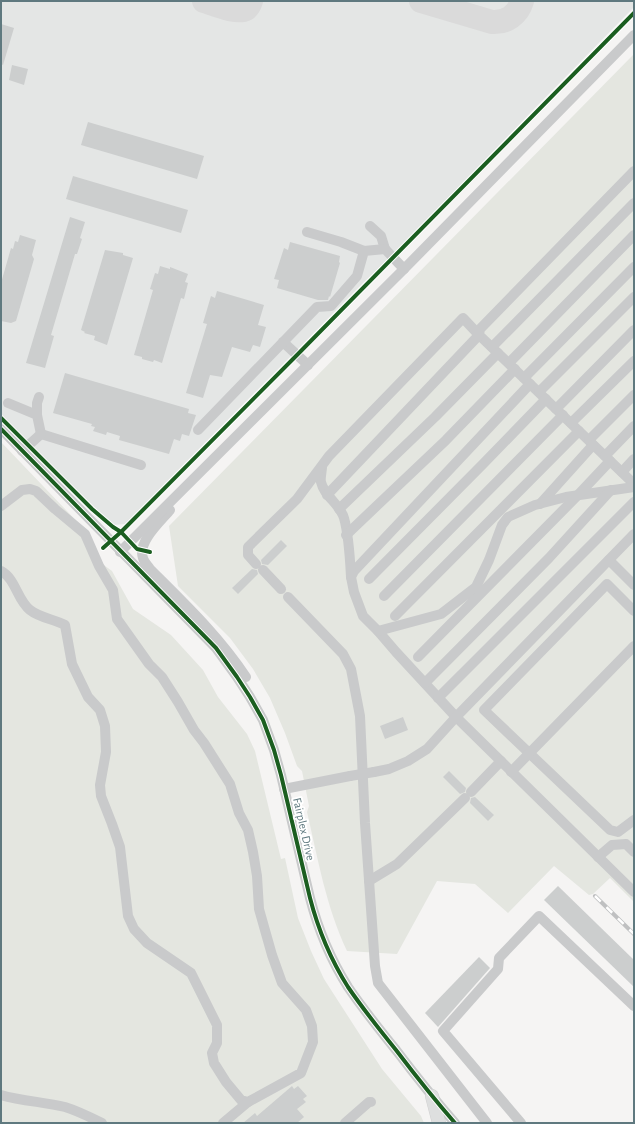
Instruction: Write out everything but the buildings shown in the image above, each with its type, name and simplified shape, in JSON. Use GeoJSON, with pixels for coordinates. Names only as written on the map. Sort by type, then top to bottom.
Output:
{"type":"FeatureCollection","features":[{"type":"Feature","properties":{"kind":"main road"},"geometry":{"type":"LineString","coordinates":[[432,1096],[439,1123]]}},
{"type":"Feature","properties":{"kind":"street"},"geometry":{"type":"LineString","coordinates":[[120,552],[404,269],[634,35]]}},
{"type":"Feature","properties":{"kind":"street"},"geometry":{"type":"LineString","coordinates":[[328,495],[479,335],[480,329],[634,171]]}},
{"type":"Feature","properties":{"kind":"street"},"geometry":{"type":"LineString","coordinates":[[339,509],[435,417],[495,350],[634,203]]}},
{"type":"Feature","properties":{"kind":"street"},"geometry":{"type":"LineString","coordinates":[[370,226],[381,236],[385,249],[404,269]]}},
{"type":"Feature","properties":{"kind":"street"},"geometry":{"type":"LineString","coordinates":[[307,232],[340,242],[364,252],[385,249]]}},
{"type":"Feature","properties":{"kind":"street"},"geometry":{"type":"LineString","coordinates":[[346,535],[446,440],[512,366],[634,235]]}},
{"type":"Feature","properties":{"kind":"street"},"geometry":{"type":"LineString","coordinates":[[198,430],[317,307],[331,306],[357,276],[364,252]]}},
{"type":"Feature","properties":{"kind":"street"},"geometry":{"type":"LineString","coordinates":[[351,577],[354,571],[634,266]]}},
{"type":"Feature","properties":{"kind":"street"},"geometry":{"type":"LineString","coordinates":[[369,579],[483,464],[542,395],[634,298]]}},
{"type":"Feature","properties":{"kind":"street"},"geometry":{"type":"LineString","coordinates":[[487,1123],[378,983],[375,966],[364,816],[360,716],[351,669],[343,654],[248,555],[248,547],[297,498],[329,456],[463,318],[634,484]]}},
{"type":"Feature","properties":{"kind":"street"},"geometry":{"type":"LineString","coordinates":[[384,596],[559,412],[634,330]]}},
{"type":"Feature","properties":{"kind":"street"},"geometry":{"type":"LineString","coordinates":[[283,342],[308,365]]}},
{"type":"Feature","properties":{"kind":"street"},"geometry":{"type":"LineString","coordinates":[[571,423],[634,360]]}},
{"type":"Feature","properties":{"kind":"street"},"geometry":{"type":"LineString","coordinates":[[540,504],[591,442],[634,395]]}},
{"type":"Feature","properties":{"kind":"street"},"geometry":{"type":"LineString","coordinates":[[39,397],[37,403],[37,415],[41,434]]}},
{"type":"Feature","properties":{"kind":"street"},"geometry":{"type":"LineString","coordinates":[[8,403],[37,415]]}},
{"type":"Feature","properties":{"kind":"street"},"geometry":{"type":"LineString","coordinates":[[418,657],[578,495],[634,426]]}},
{"type":"Feature","properties":{"kind":"street","name":"Fairplex Drive"},"geometry":{"type":"LineString","coordinates":[[1,429],[210,643],[227,662],[250,697],[262,720],[274,750],[314,913],[334,962],[347,986],[362,1007],[455,1123]]}},
{"type":"Feature","properties":{"kind":"street"},"geometry":{"type":"LineString","coordinates":[[395,616],[579,431]]}},
{"type":"Feature","properties":{"kind":"street"},"geometry":{"type":"LineString","coordinates":[[22,451],[41,434]]}},
{"type":"Feature","properties":{"kind":"street"},"geometry":{"type":"LineString","coordinates":[[41,434],[141,465]]}},
{"type":"Feature","properties":{"kind":"street"},"geometry":{"type":"LineString","coordinates":[[622,472],[634,459]]}},
{"type":"Feature","properties":{"kind":"street"},"geometry":{"type":"LineString","coordinates":[[322,465],[320,482],[344,517],[351,577],[354,592],[363,616],[438,698],[500,762],[634,892]]}},
{"type":"Feature","properties":{"kind":"street"},"geometry":{"type":"LineString","coordinates":[[188,484],[170,510],[148,536],[142,547],[143,558],[150,569],[197,616],[232,656],[251,686],[274,734],[274,750]]}},
{"type":"Feature","properties":{"kind":"street"},"geometry":{"type":"LineString","coordinates":[[378,631],[441,614],[476,587],[490,560],[502,525],[508,518],[540,504],[566,496],[634,487]]}},
{"type":"Feature","properties":{"kind":"street"},"geometry":{"type":"LineString","coordinates":[[1,506],[22,490],[30,489],[36,491],[85,534],[99,566],[113,590],[117,620],[149,664],[162,677],[194,730],[230,784],[239,813],[248,830],[254,852],[259,908],[272,955],[282,983],[306,1010],[312,1026],[313,1042],[301,1073],[248,1102],[223,1123]]}},
{"type":"Feature","properties":{"kind":"street"},"geometry":{"type":"LineString","coordinates":[[425,683],[549,558],[611,490]]}},
{"type":"Feature","properties":{"kind":"street"},"geometry":{"type":"LineString","coordinates":[[438,698],[634,502]]}},
{"type":"Feature","properties":{"kind":"street"},"geometry":{"type":"LineString","coordinates":[[284,788],[389,769],[408,761],[427,749],[456,717],[634,534]]}},
{"type":"Feature","properties":{"kind":"street"},"geometry":{"type":"LineString","coordinates":[[609,560],[634,585]]}},
{"type":"Feature","properties":{"kind":"street"},"geometry":{"type":"LineString","coordinates":[[1,570],[13,582],[19,597],[30,610],[36,614],[57,620],[65,625],[72,664],[88,697],[100,710],[105,726],[106,752],[100,785],[101,796],[120,847],[128,916],[134,929],[147,943],[191,973],[218,1025],[217,1043],[212,1053],[214,1063],[226,1082],[241,1100],[248,1102]]}},
{"type":"Feature","properties":{"kind":"street"},"geometry":{"type":"LineString","coordinates":[[634,611],[606,584],[484,710],[610,830],[618,832],[634,820]]}},
{"type":"Feature","properties":{"kind":"street"},"geometry":{"type":"LineString","coordinates":[[511,772],[634,646]]}},
{"type":"Feature","properties":{"kind":"street"},"geometry":{"type":"LineString","coordinates":[[369,881],[397,864],[500,762]]}},
{"type":"Feature","properties":{"kind":"street"},"geometry":{"type":"LineString","coordinates":[[598,857],[612,845],[626,844],[634,852]]}},
{"type":"Feature","properties":{"kind":"street"},"geometry":{"type":"LineString","coordinates":[[521,1123],[443,1031],[498,969],[499,958],[539,916],[634,1006]]}},
{"type":"Feature","properties":{"kind":"street"},"geometry":{"type":"LineString","coordinates":[[1,1095],[65,1107],[81,1112],[102,1123]]}},
{"type":"Feature","properties":{"kind":"street"},"geometry":{"type":"LineString","coordinates":[[470,1100],[495,1123]]}},
{"type":"Feature","properties":{"kind":"street"},"geometry":{"type":"LineString","coordinates":[[345,1123],[371,1102]]}},
{"type":"Feature","properties":{"kind":"shaded area"},"geometry":{"type":"Polygon","coordinates":[[[1,1],[634,1],[634,7],[400,248],[364,282],[125,524],[113,525],[1,416],[1,1]]]}},
{"type":"Feature","properties":{"kind":"shaded area"},"geometry":{"type":"Polygon","coordinates":[[[634,54],[634,902],[610,878],[593,894],[589,895],[554,866],[508,913],[475,884],[437,881],[397,954],[347,951],[333,917],[323,883],[307,812],[309,806],[302,771],[297,766],[270,698],[253,669],[230,638],[178,586],[169,526],[634,54]]]}},
{"type":"Feature","properties":{"kind":"shaded area"},"geometry":{"type":"Polygon","coordinates":[[[1,442],[87,532],[101,563],[112,571],[133,609],[171,635],[203,670],[218,697],[247,734],[255,751],[281,859],[285,858],[298,918],[311,951],[324,979],[382,1069],[421,1116],[424,1123],[1,1123],[1,442]]]}},
{"type":"Feature","properties":{"kind":"taxiway"},"geometry":{"type":"LineString","coordinates":[[204,1],[225,8],[237,10],[246,9],[251,1]]}},
{"type":"Feature","properties":{"kind":"taxiway"},"geometry":{"type":"LineString","coordinates":[[421,1],[492,22],[502,21],[511,17],[518,10],[522,1]]}},
{"type":"Feature","properties":{"kind":"railway"},"geometry":{"type":"LineString","coordinates":[[595,896],[634,934]]}},
{"type":"Feature","properties":{"kind":"cycle path"},"geometry":{"type":"LineString","coordinates":[[1,418],[92,509],[121,532],[634,13]]}},
{"type":"Feature","properties":{"kind":"cycle path"},"geometry":{"type":"LineString","coordinates":[[1,429],[216,648],[237,677],[263,720],[274,750],[310,898],[321,933],[331,955],[342,977],[359,1003],[455,1123]]}},
{"type":"Feature","properties":{"kind":"cycle path"},"geometry":{"type":"LineString","coordinates":[[103,548],[121,532],[137,549],[150,552]]}}]}
